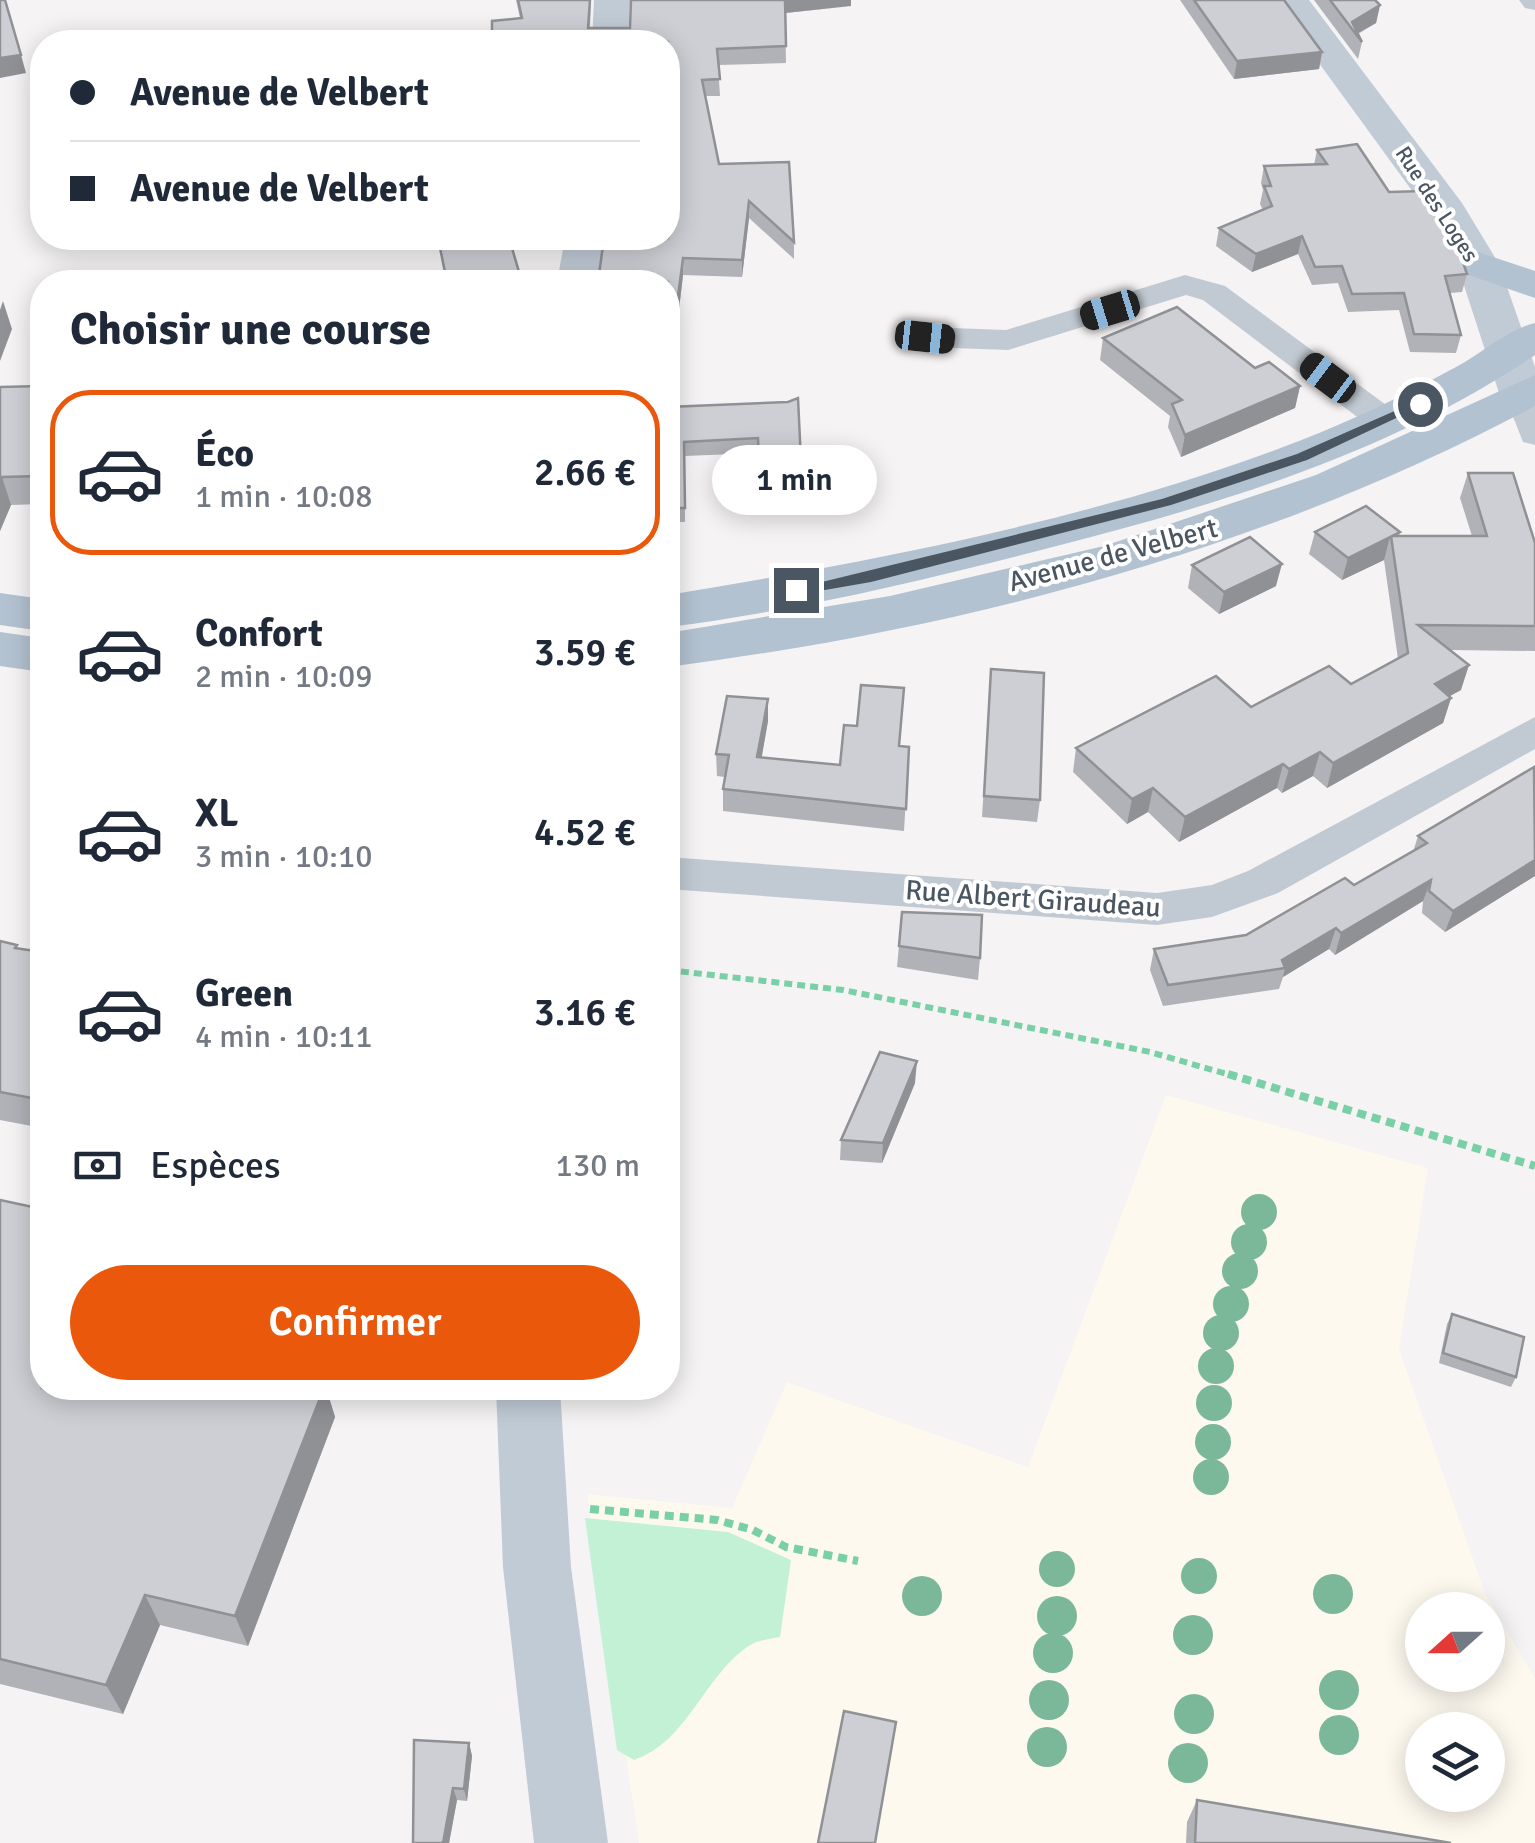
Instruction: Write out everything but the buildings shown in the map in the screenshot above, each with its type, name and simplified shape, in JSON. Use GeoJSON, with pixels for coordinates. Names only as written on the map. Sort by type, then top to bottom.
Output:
{"type":"FeatureCollection","features":[{"type":"Feature","properties":{"kind":"main road"},"geometry":{"type":"LineString","coordinates":[[1478,264],[1535,285]]}},
{"type":"Feature","properties":{"kind":"main road","name":"Avenue de Velbert"},"geometry":{"type":"LineString","coordinates":[[680,608],[871,578],[1166,502],[1302,457],[1384,421],[1527,382]]}},
{"type":"Feature","properties":{"kind":"main road","name":"Avenue de Velbert"},"geometry":{"type":"LineString","coordinates":[[680,648],[890,613],[1196,534],[1338,485],[1421,449],[1527,382]]}},
{"type":"Feature","properties":{"kind":"main road"},"geometry":{"type":"LineString","coordinates":[[0,609],[30,613]]}},
{"type":"Feature","properties":{"kind":"main road"},"geometry":{"type":"LineString","coordinates":[[0,649],[30,653]]}},
{"type":"Feature","properties":{"kind":"street"},"geometry":{"type":"LineString","coordinates":[[611,30],[612,0]]}},
{"type":"Feature","properties":{"kind":"street","name":"Rue des Loges"},"geometry":{"type":"LineString","coordinates":[[1291,0],[1448,212],[1478,264],[1527,382]]}},
{"type":"Feature","properties":{"kind":"street"},"geometry":{"type":"LineString","coordinates":[[925,337],[1008,340],[1170,289],[1200,286],[1384,421]]}},
{"type":"Feature","properties":{"kind":"street","name":"Rue Albert Giraudeau"},"geometry":{"type":"LineString","coordinates":[[680,874],[1157,909],[1192,908],[1264,882],[1535,731]]}},
{"type":"Feature","properties":{"kind":"street"},"geometry":{"type":"LineString","coordinates":[[529,1400],[537,1568],[571,1843]]}},
{"type":"Feature","properties":{"kind":"path"},"geometry":{"type":"LineString","coordinates":[[680,971],[843,990],[1150,1052],[1448,1137],[1535,1166]]}},
{"type":"Feature","properties":{"kind":"path"},"geometry":{"type":"LineString","coordinates":[[534,1503],[717,1520],[753,1530],[786,1547],[858,1561]]}},
{"type":"Feature","properties":{"kind":"shaded area"},"geometry":{"type":"Polygon","coordinates":[[[1166,1095],[1428,1168],[1399,1349],[1485,1592],[1405,1592],[1405,1692],[1505,1692],[1505,1627],[1535,1679],[1535,1843],[639,1843],[587,1494],[732,1508],[787,1382],[1028,1467],[1166,1095]]]}},
{"type":"Feature","properties":{"kind":"green space"},"geometry":{"type":"Polygon","coordinates":[[[585,1518],[728,1532],[791,1560],[780,1637],[753,1643],[734,1658],[669,1738],[634,1760],[617,1750],[585,1518]]]}},
{"type":"Feature","properties":{"kind":"route"},"geometry":{"type":"LineString","coordinates":[[796,590],[871,578],[1166,502],[1302,457],[1420,404]]}}]}
